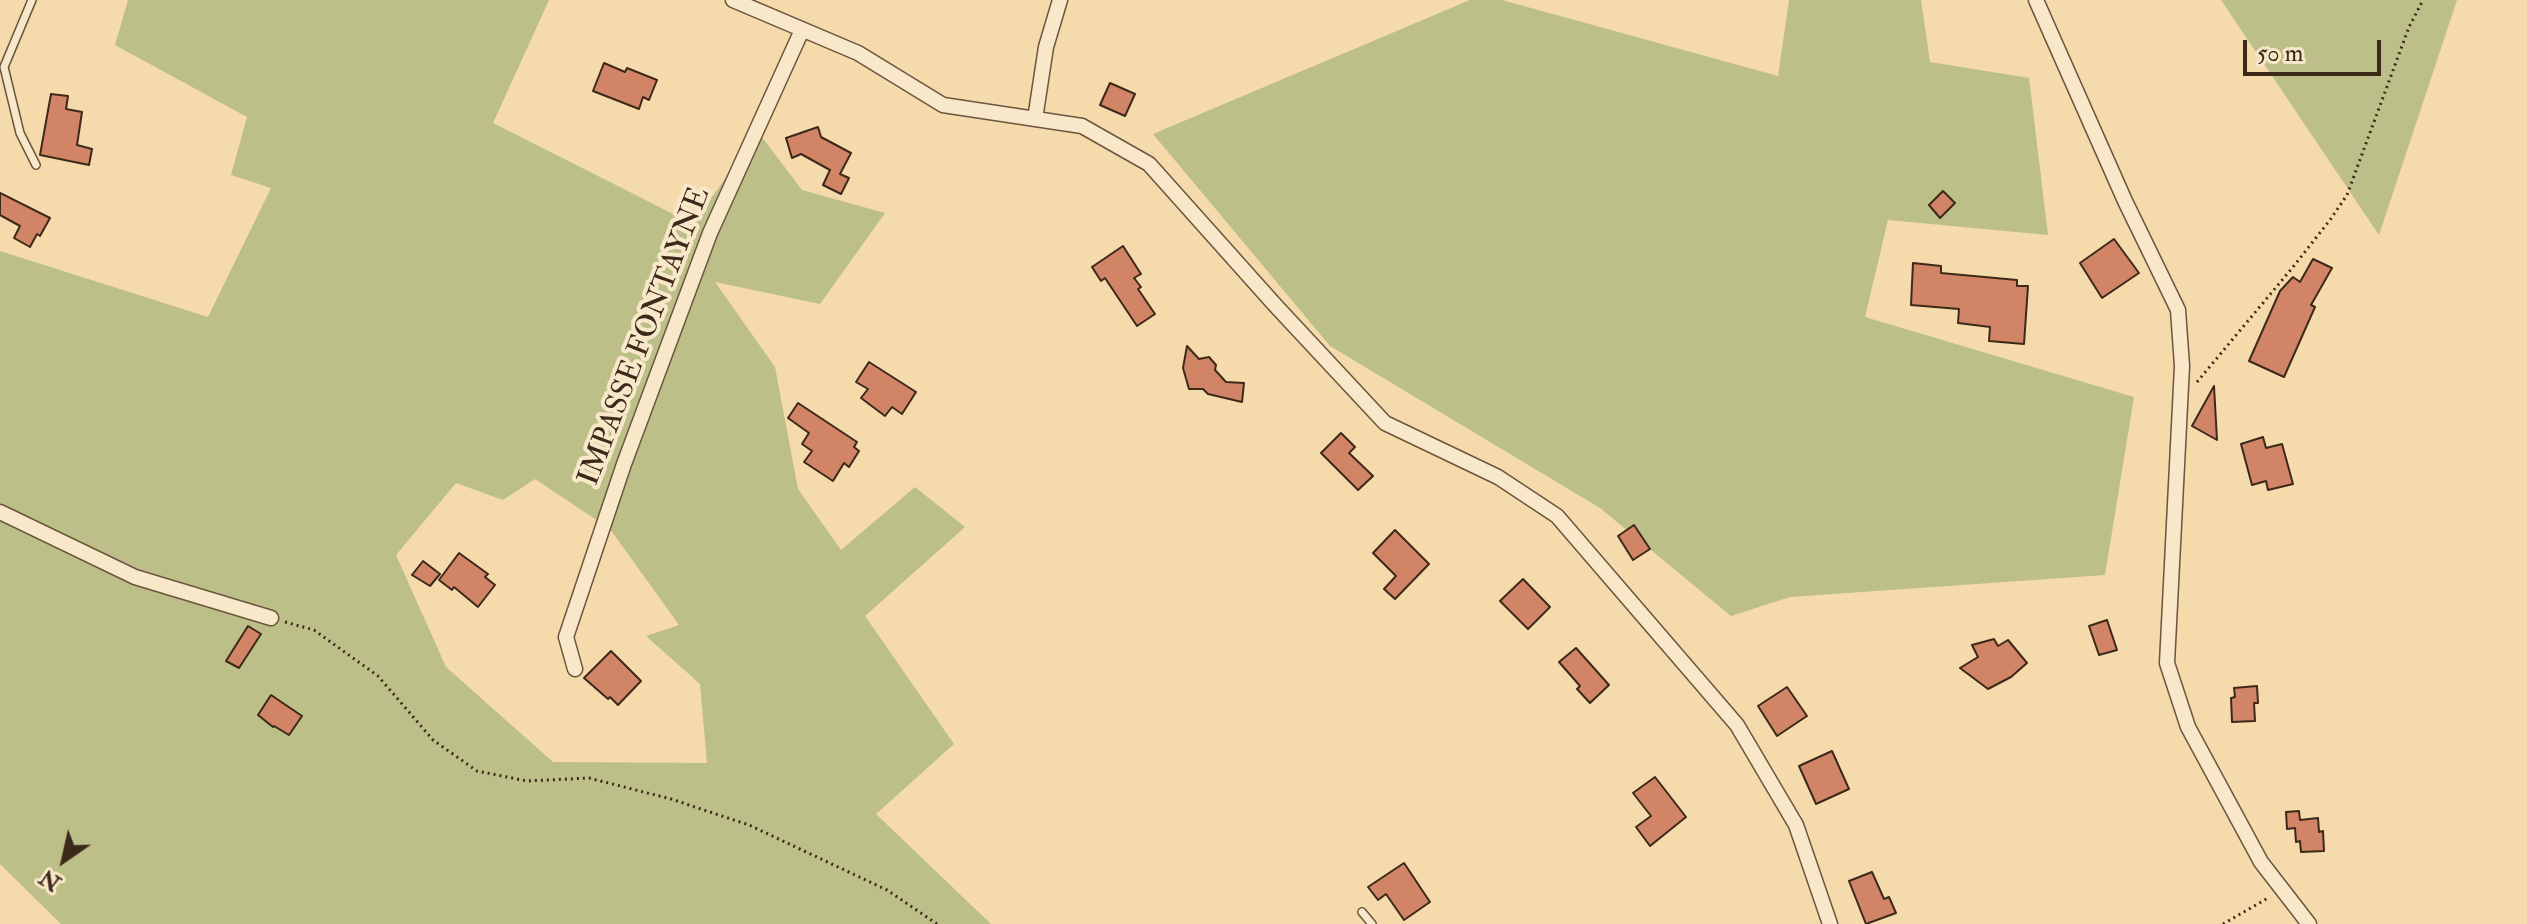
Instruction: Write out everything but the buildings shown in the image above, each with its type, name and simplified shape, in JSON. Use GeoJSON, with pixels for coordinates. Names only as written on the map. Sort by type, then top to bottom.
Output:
{"type":"FeatureCollection","features":[{"type":"Feature","properties":{"kind":"street"},"geometry":{"type":"LineString","coordinates":[[733,0],[858,53],[943,105],[1082,126],[1149,164],[1385,423],[1498,477],[1557,516],[1737,725],[1796,825],[1830,924]]}},
{"type":"Feature","properties":{"kind":"street"},"geometry":{"type":"LineString","coordinates":[[1035,119],[1046,47],[1060,0]]}},
{"type":"Feature","properties":{"kind":"street"},"geometry":{"type":"LineString","coordinates":[[2036,0],[2112,173],[2178,310],[2182,366],[2167,663],[2188,727],[2261,862],[2309,924]]}},
{"type":"Feature","properties":{"kind":"street","name":"IMPASSE FONTAYNE"},"geometry":{"type":"LineString","coordinates":[[575,669],[566,637],[624,464],[710,233],[802,30]]}},
{"type":"Feature","properties":{"kind":"street"},"geometry":{"type":"LineString","coordinates":[[0,512],[135,577],[271,618]]}},
{"type":"Feature","properties":{"kind":"lane"},"geometry":{"type":"LineString","coordinates":[[32,0],[4,67],[20,133],[36,165]]}},
{"type":"Feature","properties":{"kind":"lane"},"geometry":{"type":"LineString","coordinates":[[1362,912],[1372,924]]}},
{"type":"Feature","properties":{"kind":"path"},"geometry":{"type":"LineString","coordinates":[[2180,399],[2293,267],[2347,195],[2409,27],[2423,0]]}},
{"type":"Feature","properties":{"kind":"path"},"geometry":{"type":"LineString","coordinates":[[271,618],[314,630],[378,676],[433,740],[477,771],[527,781],[589,778],[671,799],[749,825],[887,890],[937,924]]}},
{"type":"Feature","properties":{"kind":"path"},"geometry":{"type":"LineString","coordinates":[[2223,924],[2282,890]]}},
{"type":"Feature","properties":{"kind":"green space"},"geometry":{"type":"Polygon","coordinates":[[[128,0],[549,0],[493,123],[693,224],[758,132],[802,190],[885,213],[820,304],[715,282],[775,367],[798,489],[841,550],[915,487],[965,527],[865,616],[954,744],[876,814],[991,924],[61,924],[0,864],[0,251],[208,317],[271,188],[231,175],[247,117],[115,45],[128,0]],[[535,479],[503,500],[456,483],[396,555],[446,667],[553,762],[707,763],[700,684],[646,636],[679,625],[610,529],[535,479]]]}},
{"type":"Feature","properties":{"kind":"green space"},"geometry":{"type":"Polygon","coordinates":[[[1470,0],[1502,0],[1778,76],[1789,0],[1921,0],[1930,62],[2029,78],[2048,235],[1888,220],[1865,317],[2134,397],[2105,575],[1790,597],[1731,616],[1600,508],[1330,346],[1153,134],[1470,0]]]}},
{"type":"Feature","properties":{"kind":"green space"},"geometry":{"type":"Polygon","coordinates":[[[2221,0],[2457,0],[2379,235],[2221,0]]]}}]}
